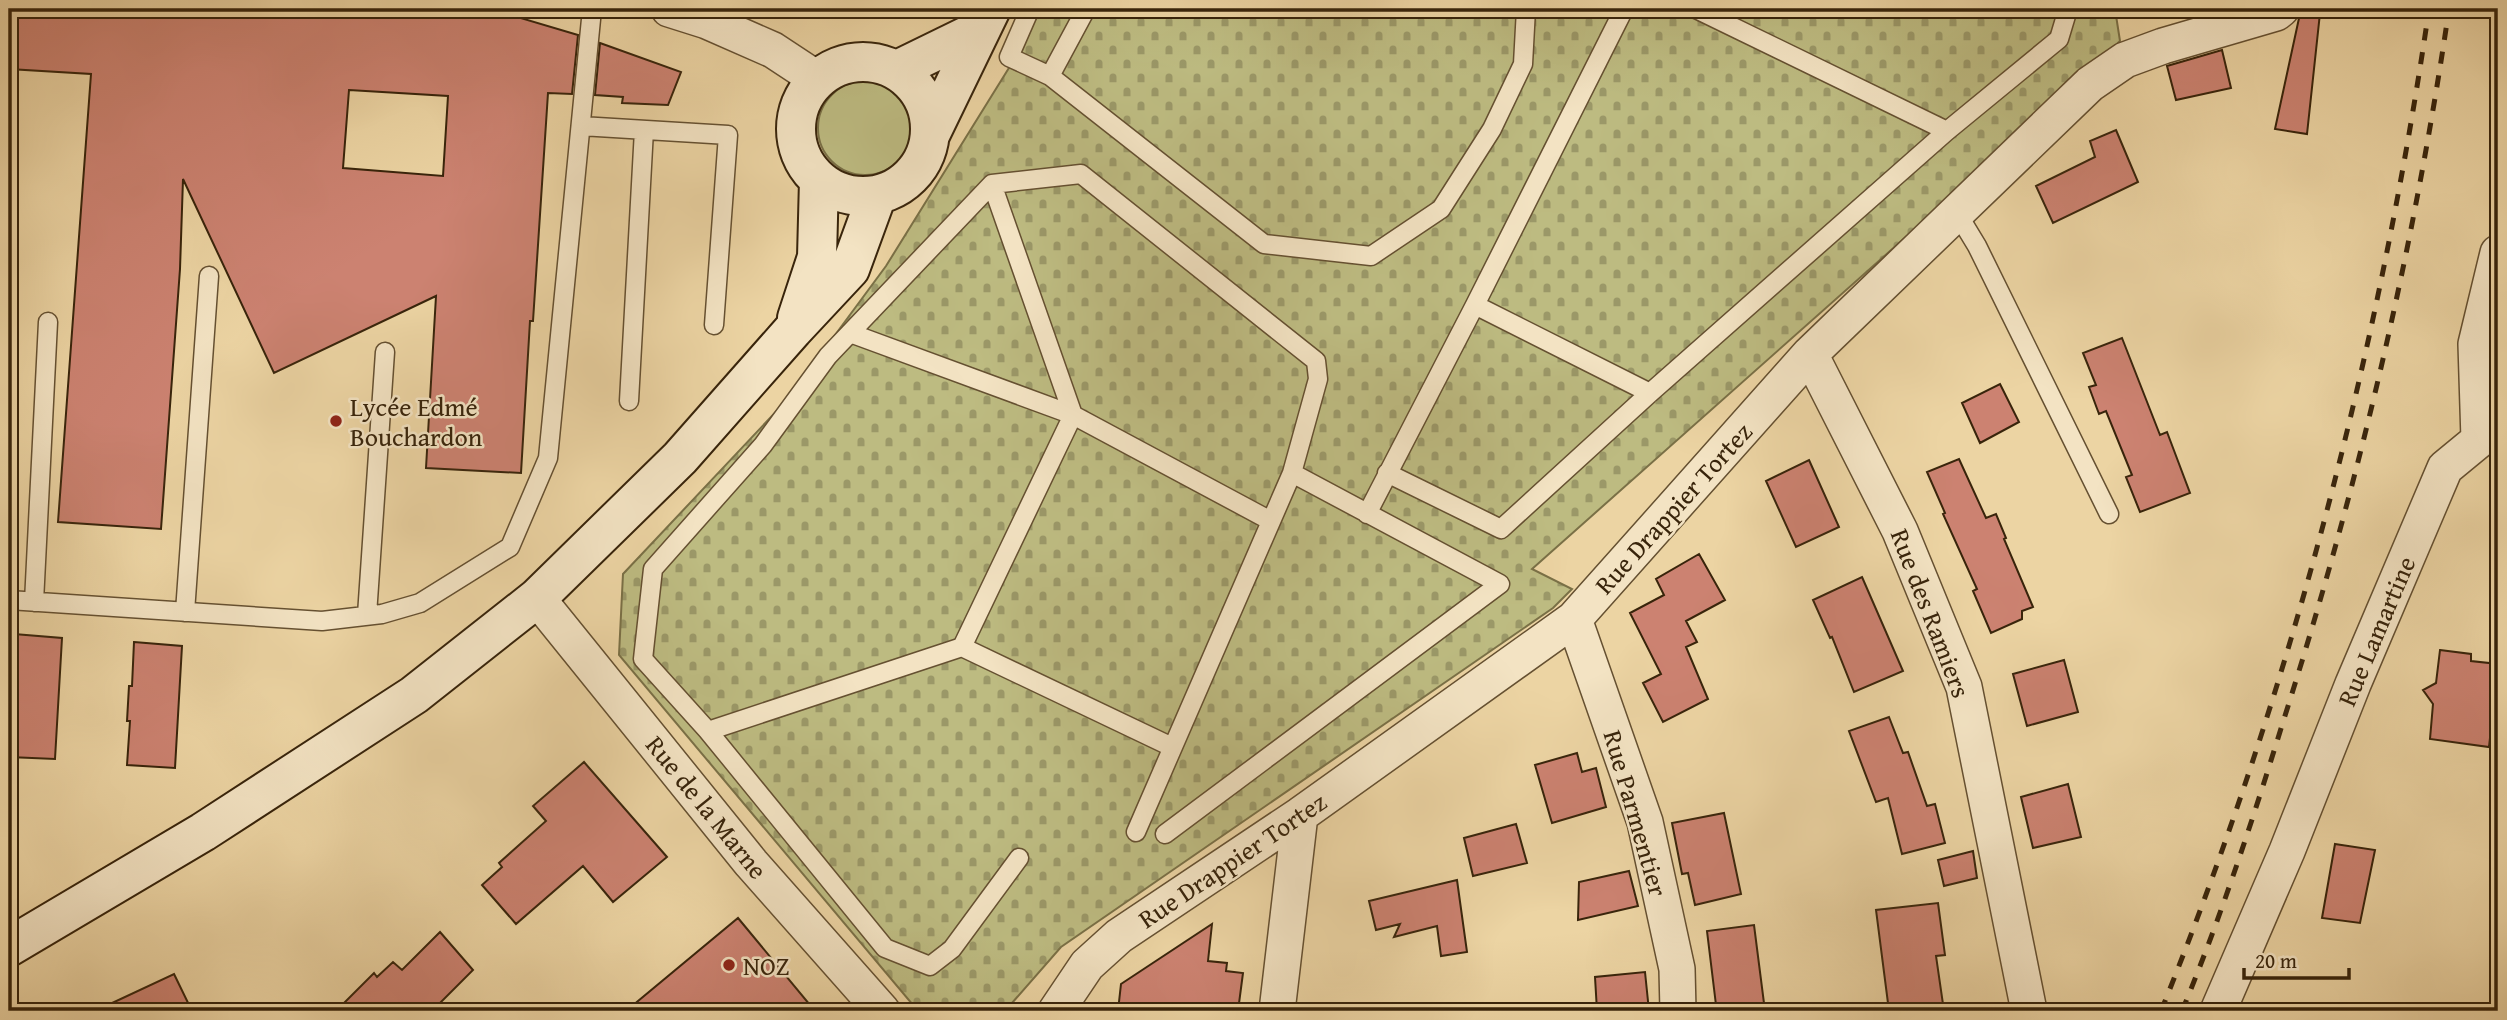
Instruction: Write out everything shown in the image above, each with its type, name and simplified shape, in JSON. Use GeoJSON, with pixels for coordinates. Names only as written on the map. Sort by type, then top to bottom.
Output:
{"type":"FeatureCollection","features":[{"type":"Feature","properties":{"kind":"street"},"geometry":{"type":"LineString","coordinates":[[669,9],[707,21],[773,50],[817,79]]}},
{"type":"Feature","properties":{"kind":"street","name":"Rue Drappier Tortez"},"geometry":{"type":"LineString","coordinates":[[1056,1011],[1087,965],[1119,936],[1300,815],[1574,619],[1810,355],[2091,84],[2124,60],[2276,13],[2281,9]]}},
{"type":"Feature","properties":{"kind":"street"},"geometry":{"type":"LineString","coordinates":[[897,70],[986,19]]}},
{"type":"Feature","properties":{"kind":"street"},"geometry":{"type":"LineString","coordinates":[[930,135],[929,116],[923,98],[912,82],[897,70],[877,62],[855,61],[835,67],[817,79],[804,94],[797,111],[795,130],[798,149],[806,166],[819,180],[846,194],[862,197],[877,195],[897,187],[913,173],[925,156],[930,135],[986,19]]}},
{"type":"Feature","properties":{"kind":"street"},"geometry":{"type":"LineString","coordinates":[[793,330],[817,257],[819,180]]}},
{"type":"Feature","properties":{"kind":"street"},"geometry":{"type":"LineString","coordinates":[[9,947],[202,832],[414,695],[537,598],[680,458],[850,269],[877,195]]}},
{"type":"Feature","properties":{"kind":"street","name":"Rue Lamartine"},"geometry":{"type":"LineString","coordinates":[[2218,1011],[2445,468],[2489,446],[2476,344],[2498,253]]}},
{"type":"Feature","properties":{"kind":"street","name":"Rue des Ramiers"},"geometry":{"type":"LineString","coordinates":[[1810,355],[1900,531],[1964,687],[2029,1011]]}},
{"type":"Feature","properties":{"kind":"street","name":"Rue de la Marne"},"geometry":{"type":"LineString","coordinates":[[537,598],[751,863],[882,1011]]}},
{"type":"Feature","properties":{"kind":"street","name":"Rue Parmentier"},"geometry":{"type":"LineString","coordinates":[[1574,619],[1645,822],[1677,970],[1678,1011]]}},
{"type":"Feature","properties":{"kind":"street"},"geometry":{"type":"LineString","coordinates":[[1277,1011],[1300,815]]}},
{"type":"Feature","properties":{"kind":"lane"},"geometry":{"type":"LineString","coordinates":[[9,600],[322,621],[367,615],[420,603],[510,547],[548,458],[592,9]]}},
{"type":"Feature","properties":{"kind":"lane"},"geometry":{"type":"LineString","coordinates":[[1030,9],[1009,57],[1050,76],[1264,244],[1371,256],[1441,209],[1492,129],[1523,64],[1526,9]]}},
{"type":"Feature","properties":{"kind":"lane"},"geometry":{"type":"LineString","coordinates":[[1050,76],[1086,9]]}},
{"type":"Feature","properties":{"kind":"lane"},"geometry":{"type":"LineString","coordinates":[[1367,514],[1624,9]]}},
{"type":"Feature","properties":{"kind":"lane"},"geometry":{"type":"LineString","coordinates":[[1696,9],[1947,131]]}},
{"type":"Feature","properties":{"kind":"lane"},"geometry":{"type":"LineString","coordinates":[[1387,473],[1500,529],[1947,131],[2059,39],[2068,9]]}},
{"type":"Feature","properties":{"kind":"lane"},"geometry":{"type":"LineString","coordinates":[[581,126],[728,135],[714,325]]}},
{"type":"Feature","properties":{"kind":"lane"},"geometry":{"type":"LineString","coordinates":[[629,401],[643,130]]}},
{"type":"Feature","properties":{"kind":"lane"},"geometry":{"type":"LineString","coordinates":[[1019,858],[952,949],[929,966],[885,948],[708,731],[643,659],[653,569],[763,445],[828,356],[992,184],[1081,174],[1317,361],[1318,379],[1292,473],[1136,832]]}},
{"type":"Feature","properties":{"kind":"lane"},"geometry":{"type":"LineString","coordinates":[[962,647],[1073,415],[992,184]]}},
{"type":"Feature","properties":{"kind":"lane"},"geometry":{"type":"LineString","coordinates":[[1957,213],[1983,258],[2109,514]]}},
{"type":"Feature","properties":{"kind":"lane"},"geometry":{"type":"LineString","coordinates":[[185,612],[209,276]]}},
{"type":"Feature","properties":{"kind":"lane"},"geometry":{"type":"LineString","coordinates":[[1475,305],[1650,393]]}},
{"type":"Feature","properties":{"kind":"lane"},"geometry":{"type":"LineString","coordinates":[[34,602],[48,322]]}},
{"type":"Feature","properties":{"kind":"lane"},"geometry":{"type":"LineString","coordinates":[[850,333],[1073,415],[1271,521]]}},
{"type":"Feature","properties":{"kind":"lane"},"geometry":{"type":"LineString","coordinates":[[367,615],[385,352]]}},
{"type":"Feature","properties":{"kind":"lane"},"geometry":{"type":"LineString","coordinates":[[1165,834],[1500,584],[1292,473]]}},
{"type":"Feature","properties":{"kind":"lane"},"geometry":{"type":"LineString","coordinates":[[708,731],[962,647],[1172,747]]}},
{"type":"Feature","properties":{"kind":"green space"},"geometry":{"type":"Polygon","coordinates":[[[1040,9],[2115,9],[2120,41],[1979,172],[1532,569],[1572,589],[1553,608],[1061,947],[1005,1011],[918,1011],[619,655],[623,574],[787,400],[886,266],[1012,63],[1040,9]]]}},
{"type":"Feature","properties":{"kind":"green space"},"geometry":{"type":"Polygon","coordinates":[[[865,81],[883,85],[898,95],[908,110],[912,128],[908,146],[898,161],[883,171],[865,175],[847,171],[832,161],[822,146],[818,128],[822,110],[832,95],[847,85],[865,81]]]}},
{"type":"Feature","properties":{"kind":"building"},"geometry":{"type":"Polygon","coordinates":[[[9,9],[490,9],[578,35],[572,94],[548,93],[521,473],[426,468],[436,296],[274,373],[183,179],[180,269],[161,529],[58,522],[91,74],[9,69],[9,9]],[[349,90],[343,168],[443,176],[448,96],[349,90]]]}},
{"type":"Feature","properties":{"kind":"building"},"geometry":{"type":"Polygon","coordinates":[[[2301,9],[2320,13],[2307,134],[2275,129],[2301,9]]]}},
{"type":"Feature","properties":{"kind":"building"},"geometry":{"type":"Polygon","coordinates":[[[600,43],[681,72],[668,105],[622,103],[623,97],[595,95],[600,43]]]}},
{"type":"Feature","properties":{"kind":"building"},"geometry":{"type":"Polygon","coordinates":[[[2222,50],[2231,88],[2176,100],[2167,66],[2222,50]]]}},
{"type":"Feature","properties":{"kind":"building"},"geometry":{"type":"Polygon","coordinates":[[[2116,130],[2138,182],[2053,223],[2036,186],[2095,157],[2090,141],[2116,130]]]}},
{"type":"Feature","properties":{"kind":"building"},"geometry":{"type":"Polygon","coordinates":[[[2122,338],[2160,435],[2167,432],[2190,493],[2140,512],[2126,477],[2132,475],[2106,411],[2099,414],[2089,387],[2096,385],[2083,353],[2122,338]]]}},
{"type":"Feature","properties":{"kind":"building"},"geometry":{"type":"Polygon","coordinates":[[[2000,384],[2019,422],[1980,443],[1962,403],[2000,384]]]}},
{"type":"Feature","properties":{"kind":"building"},"geometry":{"type":"Polygon","coordinates":[[[1959,459],[1986,518],[1996,514],[2033,607],[2022,611],[2022,619],[1991,633],[1973,591],[1977,589],[1927,472],[1959,459]]]}},
{"type":"Feature","properties":{"kind":"building"},"geometry":{"type":"Polygon","coordinates":[[[1809,460],[1839,527],[1796,547],[1766,481],[1809,460]]]}},
{"type":"Feature","properties":{"kind":"building"},"geometry":{"type":"Polygon","coordinates":[[[1699,554],[1725,600],[1686,621],[1697,642],[1686,647],[1708,699],[1663,722],[1643,683],[1661,674],[1630,613],[1664,595],[1656,579],[1699,554]]]}},
{"type":"Feature","properties":{"kind":"building"},"geometry":{"type":"Polygon","coordinates":[[[1862,577],[1903,671],[1854,692],[1832,637],[1830,638],[1813,600],[1862,577]]]}},
{"type":"Feature","properties":{"kind":"building"},"geometry":{"type":"Polygon","coordinates":[[[14,634],[62,638],[55,759],[9,757],[9,677],[12,678],[14,634]]]}},
{"type":"Feature","properties":{"kind":"building"},"geometry":{"type":"Polygon","coordinates":[[[134,642],[182,646],[175,768],[127,765],[130,721],[127,721],[134,642]]]}},
{"type":"Feature","properties":{"kind":"building"},"geometry":{"type":"Polygon","coordinates":[[[2440,650],[2471,654],[2471,661],[2498,664],[2489,747],[2430,739],[2433,704],[2423,690],[2436,683],[2440,650]]]}},
{"type":"Feature","properties":{"kind":"building"},"geometry":{"type":"Polygon","coordinates":[[[2064,660],[2078,712],[2027,726],[2013,674],[2064,660]]]}},
{"type":"Feature","properties":{"kind":"building"},"geometry":{"type":"Polygon","coordinates":[[[1889,717],[1903,753],[1908,752],[1927,806],[1935,804],[1945,843],[1902,854],[1888,798],[1876,802],[1849,731],[1889,717]]]}},
{"type":"Feature","properties":{"kind":"building"},"geometry":{"type":"Polygon","coordinates":[[[1577,753],[1582,772],[1596,768],[1606,807],[1552,823],[1535,765],[1577,753]]]}},
{"type":"Feature","properties":{"kind":"building"},"geometry":{"type":"Polygon","coordinates":[[[584,762],[667,857],[613,902],[583,866],[516,924],[482,885],[502,867],[499,863],[546,821],[533,806],[584,762]]]}},
{"type":"Feature","properties":{"kind":"building"},"geometry":{"type":"Polygon","coordinates":[[[2068,784],[2081,837],[2033,848],[2021,797],[2068,784]]]}},
{"type":"Feature","properties":{"kind":"building"},"geometry":{"type":"Polygon","coordinates":[[[1724,813],[1741,894],[1695,905],[1688,873],[1682,874],[1672,823],[1724,813]]]}},
{"type":"Feature","properties":{"kind":"building"},"geometry":{"type":"Polygon","coordinates":[[[1516,824],[1527,863],[1473,876],[1464,838],[1516,824]]]}},
{"type":"Feature","properties":{"kind":"building"},"geometry":{"type":"Polygon","coordinates":[[[2335,844],[2375,850],[2360,923],[2322,918],[2335,844]]]}},
{"type":"Feature","properties":{"kind":"building"},"geometry":{"type":"Polygon","coordinates":[[[1973,851],[1977,878],[1944,886],[1938,860],[1973,851]]]}},
{"type":"Feature","properties":{"kind":"building"},"geometry":{"type":"Polygon","coordinates":[[[1629,871],[1638,906],[1578,920],[1579,882],[1629,871]]]}},
{"type":"Feature","properties":{"kind":"building"},"geometry":{"type":"Polygon","coordinates":[[[1457,880],[1467,952],[1441,956],[1437,926],[1394,937],[1400,924],[1376,930],[1369,901],[1457,880]]]}},
{"type":"Feature","properties":{"kind":"building"},"geometry":{"type":"Polygon","coordinates":[[[1938,903],[1945,955],[1936,956],[1944,1011],[1889,1011],[1876,910],[1938,903]]]}},
{"type":"Feature","properties":{"kind":"building","name":"NOZ"},"geometry":{"type":"Polygon","coordinates":[[[738,918],[815,1011],[626,1011],[738,918]]]}},
{"type":"Feature","properties":{"kind":"building"},"geometry":{"type":"Polygon","coordinates":[[[1212,924],[1208,961],[1227,963],[1226,971],[1243,973],[1238,1011],[1118,1011],[1121,984],[1212,924]]]}},
{"type":"Feature","properties":{"kind":"building"},"geometry":{"type":"Polygon","coordinates":[[[1754,925],[1765,1011],[1733,1011],[1732,1003],[1716,1005],[1707,931],[1754,925]]]}},
{"type":"Feature","properties":{"kind":"building"},"geometry":{"type":"Polygon","coordinates":[[[440,932],[473,970],[432,1011],[336,1011],[374,973],[377,977],[393,962],[402,970],[440,932]]]}},
{"type":"Feature","properties":{"kind":"building"},"geometry":{"type":"Polygon","coordinates":[[[1645,972],[1649,1011],[1597,1011],[1595,977],[1645,972]]]}},
{"type":"Feature","properties":{"kind":"building"},"geometry":{"type":"Polygon","coordinates":[[[174,974],[192,1011],[95,1011],[174,974]]]}},
{"type":"Feature","properties":{"kind":"railway"},"geometry":{"type":"LineString","coordinates":[[2161,1011],[2208,890],[2251,767],[2325,518],[2357,392],[2384,265],[2429,9]]}},
{"type":"Feature","properties":{"kind":"railway"},"geometry":{"type":"LineString","coordinates":[[2182,1011],[2248,831],[2336,546],[2381,369],[2400,280],[2435,100],[2449,9]]}},
{"type":"Feature","properties":{"kind":"place","name":"Lycée Edmé Bouchardon"},"geometry":{"type":"Point","coordinates":[336,421]}},
{"type":"Feature","properties":{"kind":"place","name":"NOZ"},"geometry":{"type":"Point","coordinates":[729,965]}}]}
